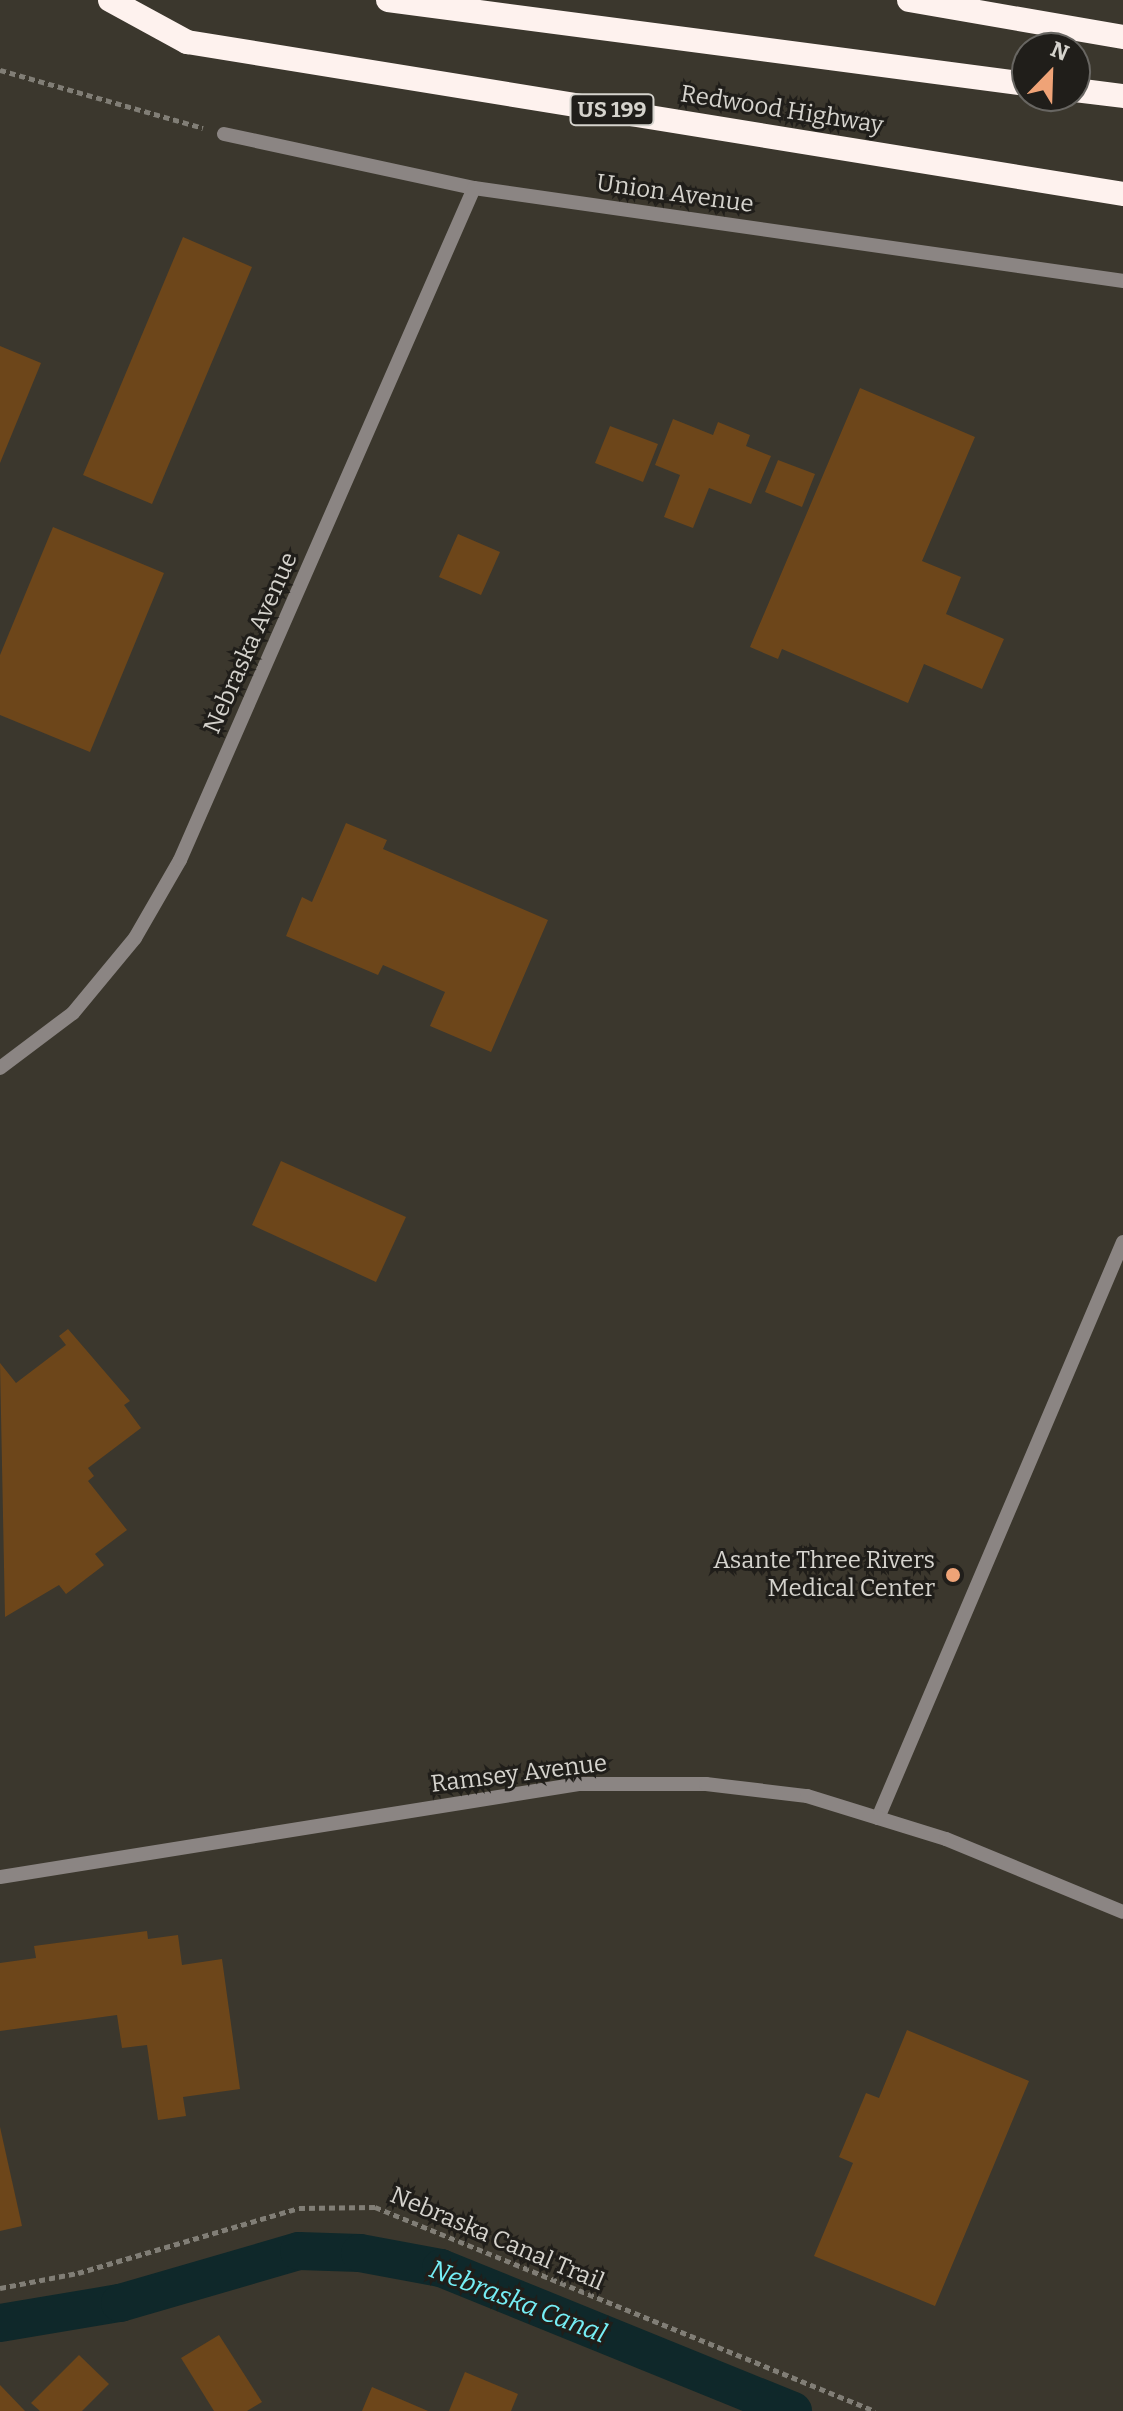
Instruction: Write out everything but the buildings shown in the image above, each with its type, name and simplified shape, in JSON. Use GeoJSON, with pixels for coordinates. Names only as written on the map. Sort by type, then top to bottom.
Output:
{"type":"FeatureCollection","features":[{"type":"Feature","properties":{"kind":"highway","name":"Redwood Highway"},"geometry":{"type":"LineString","coordinates":[[110,0],[187,42],[1123,194]]}},
{"type":"Feature","properties":{"kind":"highway"},"geometry":{"type":"LineString","coordinates":[[388,0],[1011,82]]}},
{"type":"Feature","properties":{"kind":"highway"},"geometry":{"type":"LineString","coordinates":[[909,0],[1123,37]]}},
{"type":"Feature","properties":{"kind":"highway"},"geometry":{"type":"LineString","coordinates":[[1091,92],[1123,96]]}},
{"type":"Feature","properties":{"kind":"street","name":"Union Avenue"},"geometry":{"type":"LineString","coordinates":[[224,134],[474,188],[1123,281]]}},
{"type":"Feature","properties":{"kind":"street","name":"Nebraska Avenue"},"geometry":{"type":"LineString","coordinates":[[0,1068],[73,1013],[135,938],[180,860],[474,188]]}},
{"type":"Feature","properties":{"kind":"street"},"geometry":{"type":"LineString","coordinates":[[878,1818],[1123,1242]]}},
{"type":"Feature","properties":{"kind":"street","name":"Ramsey Avenue"},"geometry":{"type":"LineString","coordinates":[[0,1877],[579,1784],[706,1784],[807,1796],[878,1818],[1123,1912]]}},
{"type":"Feature","properties":{"kind":"path"},"geometry":{"type":"LineString","coordinates":[[0,70],[224,134]]}},
{"type":"Feature","properties":{"kind":"path","name":"Nebraska Canal Trail"},"geometry":{"type":"LineString","coordinates":[[0,2288],[78,2273],[299,2208],[375,2207],[875,2411]]}},
{"type":"Feature","properties":{"kind":"waterway","name":"Nebraska Canal"},"geometry":{"type":"LineString","coordinates":[[0,2323],[120,2303],[299,2251],[360,2253],[441,2268],[793,2411]]}},
{"type":"Feature","properties":{"kind":"place","name":"Asante Three Rivers Medical Center"},"geometry":{"type":"Point","coordinates":[953,1575]}}]}
